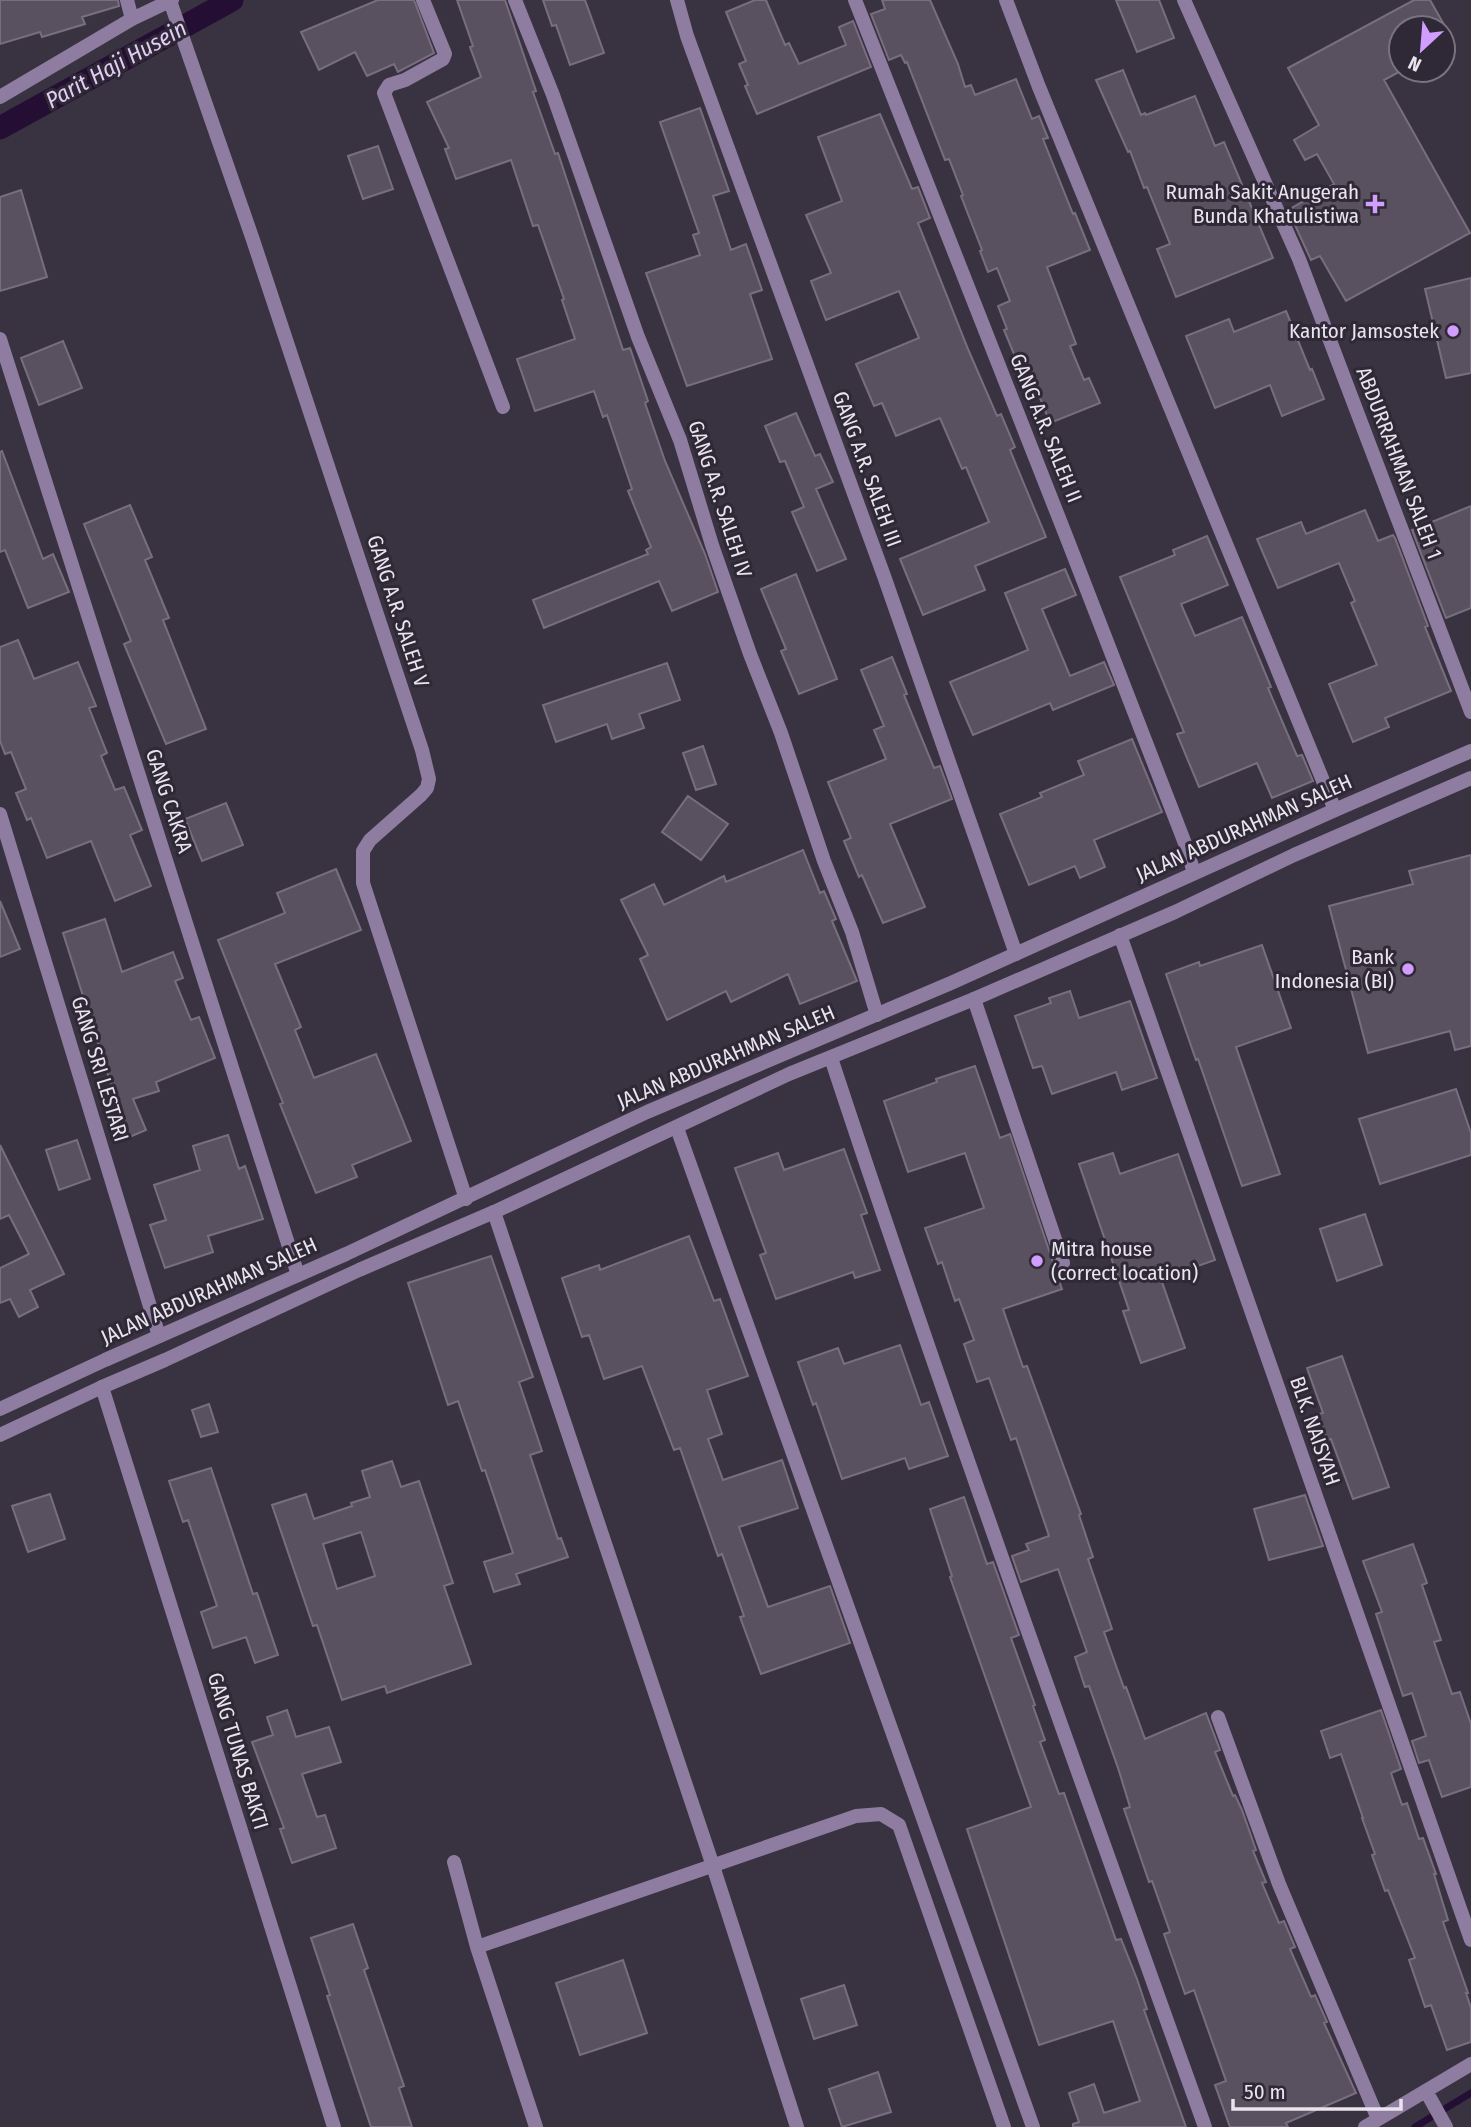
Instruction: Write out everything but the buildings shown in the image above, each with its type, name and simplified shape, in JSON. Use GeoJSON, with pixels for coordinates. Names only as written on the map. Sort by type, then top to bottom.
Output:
{"type":"FeatureCollection","features":[{"type":"Feature","properties":{"kind":"street"},"geometry":{"type":"LineString","coordinates":[[127,0],[132,19]]}},
{"type":"Feature","properties":{"kind":"street"},"geometry":{"type":"LineString","coordinates":[[1,91],[171,0]]}},
{"type":"Feature","properties":{"kind":"street","name":"GANG A.R. SALEH V"},"geometry":{"type":"LineString","coordinates":[[171,0],[422,750],[429,779],[427,788],[370,840],[363,851],[361,869],[363,883],[466,1199]]}},
{"type":"Feature","properties":{"kind":"street"},"geometry":{"type":"LineString","coordinates":[[423,0],[446,54],[443,59],[405,80],[390,85],[384,93],[503,407]]}},
{"type":"Feature","properties":{"kind":"street","name":"GANG A.R. SALEH IV"},"geometry":{"type":"LineString","coordinates":[[515,0],[553,95],[638,337],[680,440],[712,545],[781,733],[824,861],[852,932],[877,1015]]}},
{"type":"Feature","properties":{"kind":"street","name":"GANG A.R. SALEH III"},"geometry":{"type":"LineString","coordinates":[[677,0],[687,36],[884,576],[1016,954]]}},
{"type":"Feature","properties":{"kind":"street","name":"GANG A.R. SALEH II"},"geometry":{"type":"LineString","coordinates":[[855,0],[1073,554],[1194,873]]}},
{"type":"Feature","properties":{"kind":"street"},"geometry":{"type":"LineString","coordinates":[[1006,0],[1335,810]]}},
{"type":"Feature","properties":{"kind":"street","name":"ABDURRAHMAN SALEH 1"},"geometry":{"type":"LineString","coordinates":[[1184,0],[1299,259],[1471,712]]}},
{"type":"Feature","properties":{"kind":"street","name":"GANG CAKRA"},"geometry":{"type":"LineString","coordinates":[[0,339],[298,1275]]}},
{"type":"Feature","properties":{"kind":"street","name":"JALAN ABDURAHMAN SALEH"},"geometry":{"type":"LineString","coordinates":[[0,1409],[466,1199],[647,1112],[877,1015],[1471,751]]}},
{"type":"Feature","properties":{"kind":"street","name":"JALAN ABDURAHMAN SALEH"},"geometry":{"type":"LineString","coordinates":[[0,1435],[384,1259],[494,1212],[789,1074],[974,999],[1175,912],[1294,855],[1471,778]]}},
{"type":"Feature","properties":{"kind":"street","name":"GANG SRI LESTARI"},"geometry":{"type":"LineString","coordinates":[[0,814],[159,1336]]}},
{"type":"Feature","properties":{"kind":"street","name":"BLK. NAISYAH"},"geometry":{"type":"LineString","coordinates":[[1120,935],[1471,1940]]}},
{"type":"Feature","properties":{"kind":"street"},"geometry":{"type":"LineString","coordinates":[[974,999],[1063,1263]]}},
{"type":"Feature","properties":{"kind":"street"},"geometry":{"type":"LineString","coordinates":[[783,1056],[789,1074]]}},
{"type":"Feature","properties":{"kind":"street"},"geometry":{"type":"LineString","coordinates":[[831,1058],[1031,1641],[1205,2127]]}},
{"type":"Feature","properties":{"kind":"street"},"geometry":{"type":"LineString","coordinates":[[677,1128],[1033,2127]]}},
{"type":"Feature","properties":{"kind":"street"},"geometry":{"type":"LineString","coordinates":[[494,1212],[713,1866],[797,2127]]}},
{"type":"Feature","properties":{"kind":"street","name":"GANG TUNAS BAKTI"},"geometry":{"type":"LineString","coordinates":[[102,1387],[334,2127]]}},
{"type":"Feature","properties":{"kind":"street"},"geometry":{"type":"LineString","coordinates":[[1218,1717],[1279,1884],[1378,2119]]}},
{"type":"Feature","properties":{"kind":"street"},"geometry":{"type":"LineString","coordinates":[[477,1947],[856,1816],[881,1814],[899,1825],[1004,2127]]}},
{"type":"Feature","properties":{"kind":"street"},"geometry":{"type":"LineString","coordinates":[[453,1862],[477,1947],[536,2127]]}},
{"type":"Feature","properties":{"kind":"street"},"geometry":{"type":"LineString","coordinates":[[1364,2127],[1471,2064]]}},
{"type":"Feature","properties":{"kind":"street"},"geometry":{"type":"LineString","coordinates":[[1426,2091],[1446,2127]]}},
{"type":"Feature","properties":{"kind":"waterway","name":"Parit Haji Husein"},"geometry":{"type":"LineString","coordinates":[[0,128],[232,0]]}},
{"type":"Feature","properties":{"kind":"waterway"},"geometry":{"type":"LineString","coordinates":[[1415,2127],[1471,2093]]}},
{"type":"Feature","properties":{"kind":"place","name":"Rumah Sakit Anugerah Bunda Khatulistiwa"},"geometry":{"type":"Point","coordinates":[1375,204]}},
{"type":"Feature","properties":{"kind":"place","name":"Kantor Jamsostek"},"geometry":{"type":"Point","coordinates":[1453,331]}},
{"type":"Feature","properties":{"kind":"place","name":"Bank Indonesia (BI)"},"geometry":{"type":"Point","coordinates":[1408,969]}},
{"type":"Feature","properties":{"kind":"place","name":"Mitra house (correct location)"},"geometry":{"type":"Point","coordinates":[1037,1261]}}]}
